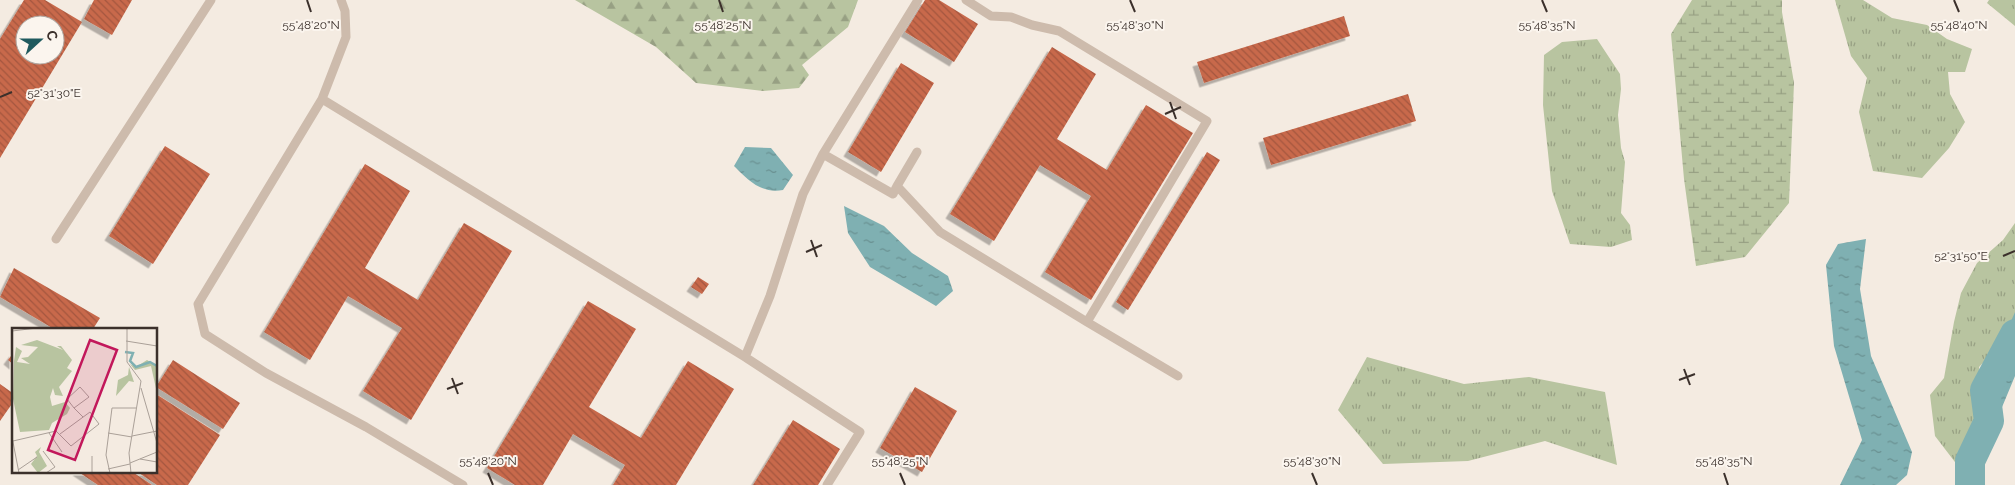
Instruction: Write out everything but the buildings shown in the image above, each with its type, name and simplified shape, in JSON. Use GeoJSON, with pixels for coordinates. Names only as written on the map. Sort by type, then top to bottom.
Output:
{"type":"FeatureCollection","features":[{"type":"Feature","properties":{"kind":"lane"},"geometry":{"type":"LineString","coordinates":[[56,239],[212,0]]}},
{"type":"Feature","properties":{"kind":"lane"},"geometry":{"type":"LineString","coordinates":[[341,0],[345,11],[346,37],[322,99],[198,304],[205,334],[266,373],[366,427],[463,485]]}},
{"type":"Feature","properties":{"kind":"lane"},"geometry":{"type":"LineString","coordinates":[[745,357],[770,296],[803,194],[823,154],[918,0]]}},
{"type":"Feature","properties":{"kind":"lane"},"geometry":{"type":"LineString","coordinates":[[966,0],[991,16],[1011,17],[1032,25],[1059,31],[1207,121],[1087,322]]}},
{"type":"Feature","properties":{"kind":"lane"},"geometry":{"type":"LineString","coordinates":[[322,99],[745,357],[860,432],[827,485]]}},
{"type":"Feature","properties":{"kind":"lane"},"geometry":{"type":"LineString","coordinates":[[823,154],[893,194],[917,152]]}},
{"type":"Feature","properties":{"kind":"lane"},"geometry":{"type":"LineString","coordinates":[[897,186],[940,232],[1178,376]]}},
{"type":"Feature","properties":{"kind":"green space"},"geometry":{"type":"Polygon","coordinates":[[[575,0],[858,0],[848,27],[802,65],[809,75],[799,88],[763,91],[696,83],[656,47],[575,0]]]}},
{"type":"Feature","properties":{"kind":"green space"},"geometry":{"type":"Polygon","coordinates":[[[1692,0],[1782,0],[1782,12],[1794,83],[1789,203],[1745,257],[1696,266],[1684,179],[1671,34],[1692,0]]]}},
{"type":"Feature","properties":{"kind":"green space"},"geometry":{"type":"Polygon","coordinates":[[[1835,0],[1863,0],[1892,18],[1927,25],[1947,39],[1972,49],[1965,72],[1948,72],[1950,94],[1965,122],[1949,148],[1922,178],[1873,171],[1859,112],[1867,78],[1851,56],[1835,0]]]}},
{"type":"Feature","properties":{"kind":"green space"},"geometry":{"type":"Polygon","coordinates":[[[1989,0],[2015,0],[2015,26],[1987,3],[1989,0]]]}},
{"type":"Feature","properties":{"kind":"green space"},"geometry":{"type":"Polygon","coordinates":[[[1597,39],[1620,74],[1621,89],[1618,115],[1621,148],[1625,162],[1621,213],[1630,225],[1632,240],[1611,247],[1570,244],[1552,191],[1543,105],[1544,55],[1562,42],[1597,39]]]}},
{"type":"Feature","properties":{"kind":"green space"},"geometry":{"type":"Polygon","coordinates":[[[2015,223],[2015,329],[1979,367],[1989,421],[1970,485],[1957,485],[1958,466],[1935,436],[1930,395],[1944,378],[1961,293],[1977,263],[2003,240],[2015,223]]]}},
{"type":"Feature","properties":{"kind":"green space"},"geometry":{"type":"Polygon","coordinates":[[[1367,357],[1464,384],[1529,377],[1605,392],[1617,465],[1545,441],[1468,461],[1383,464],[1338,410],[1367,357]]]}},
{"type":"Feature","properties":{"kind":"water"},"geometry":{"type":"Polygon","coordinates":[[[745,147],[771,148],[793,175],[783,190],[775,191],[762,188],[750,181],[734,166],[745,147]]]}},
{"type":"Feature","properties":{"kind":"water"},"geometry":{"type":"Polygon","coordinates":[[[844,206],[884,226],[912,253],[948,276],[953,291],[936,306],[870,267],[848,233],[844,206]]]}},
{"type":"Feature","properties":{"kind":"water"},"geometry":{"type":"Polygon","coordinates":[[[1866,239],[1860,289],[1871,356],[1912,452],[1907,475],[1896,485],[1840,485],[1862,440],[1834,346],[1826,265],[1838,244],[1866,239]]]}},
{"type":"Feature","properties":{"kind":"water"},"geometry":{"type":"Polygon","coordinates":[[[2015,312],[2015,376],[2000,412],[1978,485],[1959,485],[1966,451],[1977,430],[1991,367],[2015,312]]]}},
{"type":"Feature","properties":{"kind":"waterway"},"geometry":{"type":"LineString","coordinates":[[1970,485],[1970,461],[1989,421],[1985,390],[2015,334]]}}]}
